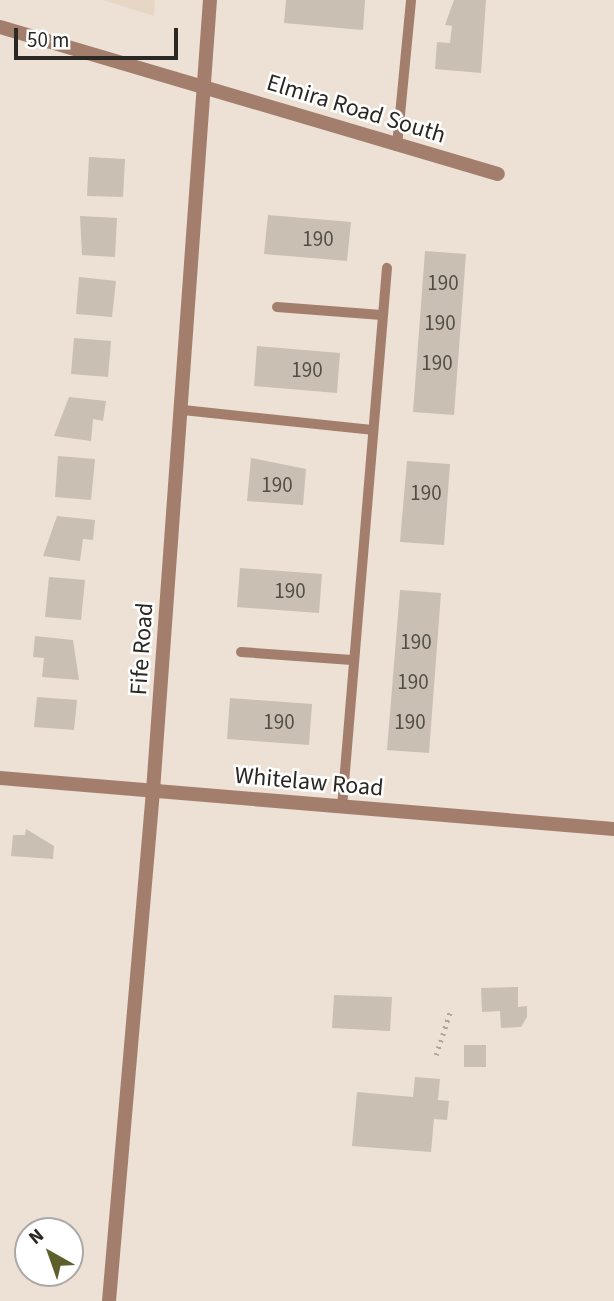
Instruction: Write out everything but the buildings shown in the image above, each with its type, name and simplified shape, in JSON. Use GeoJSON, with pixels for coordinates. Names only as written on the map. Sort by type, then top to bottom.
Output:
{"type":"FeatureCollection","features":[{"type":"Feature","properties":{"kind":"street","name":"Fife Road"},"geometry":{"type":"LineString","coordinates":[[109,1301],[183,410],[202,86],[210,0]]}},
{"type":"Feature","properties":{"kind":"street","name":"Elmira Road South"},"geometry":{"type":"LineString","coordinates":[[0,26],[498,174]]}},
{"type":"Feature","properties":{"kind":"street","name":"Whitelaw Road"},"geometry":{"type":"LineString","coordinates":[[0,778],[614,829]]}},
{"type":"Feature","properties":{"kind":"lane"},"geometry":{"type":"LineString","coordinates":[[397,146],[411,0]]}},
{"type":"Feature","properties":{"kind":"lane"},"geometry":{"type":"LineString","coordinates":[[342,807],[352,660],[387,268]]}},
{"type":"Feature","properties":{"kind":"lane"},"geometry":{"type":"LineString","coordinates":[[277,307],[382,315]]}},
{"type":"Feature","properties":{"kind":"lane"},"geometry":{"type":"LineString","coordinates":[[183,410],[372,430]]}},
{"type":"Feature","properties":{"kind":"lane"},"geometry":{"type":"LineString","coordinates":[[241,652],[352,660]]}},
{"type":"Feature","properties":{"kind":"path"},"geometry":{"type":"LineString","coordinates":[[436,1055],[451,1009]]}},
{"type":"Feature","properties":{"kind":"shaded area"},"geometry":{"type":"Polygon","coordinates":[[[103,0],[155,0],[154,16],[103,0]]]}}]}
